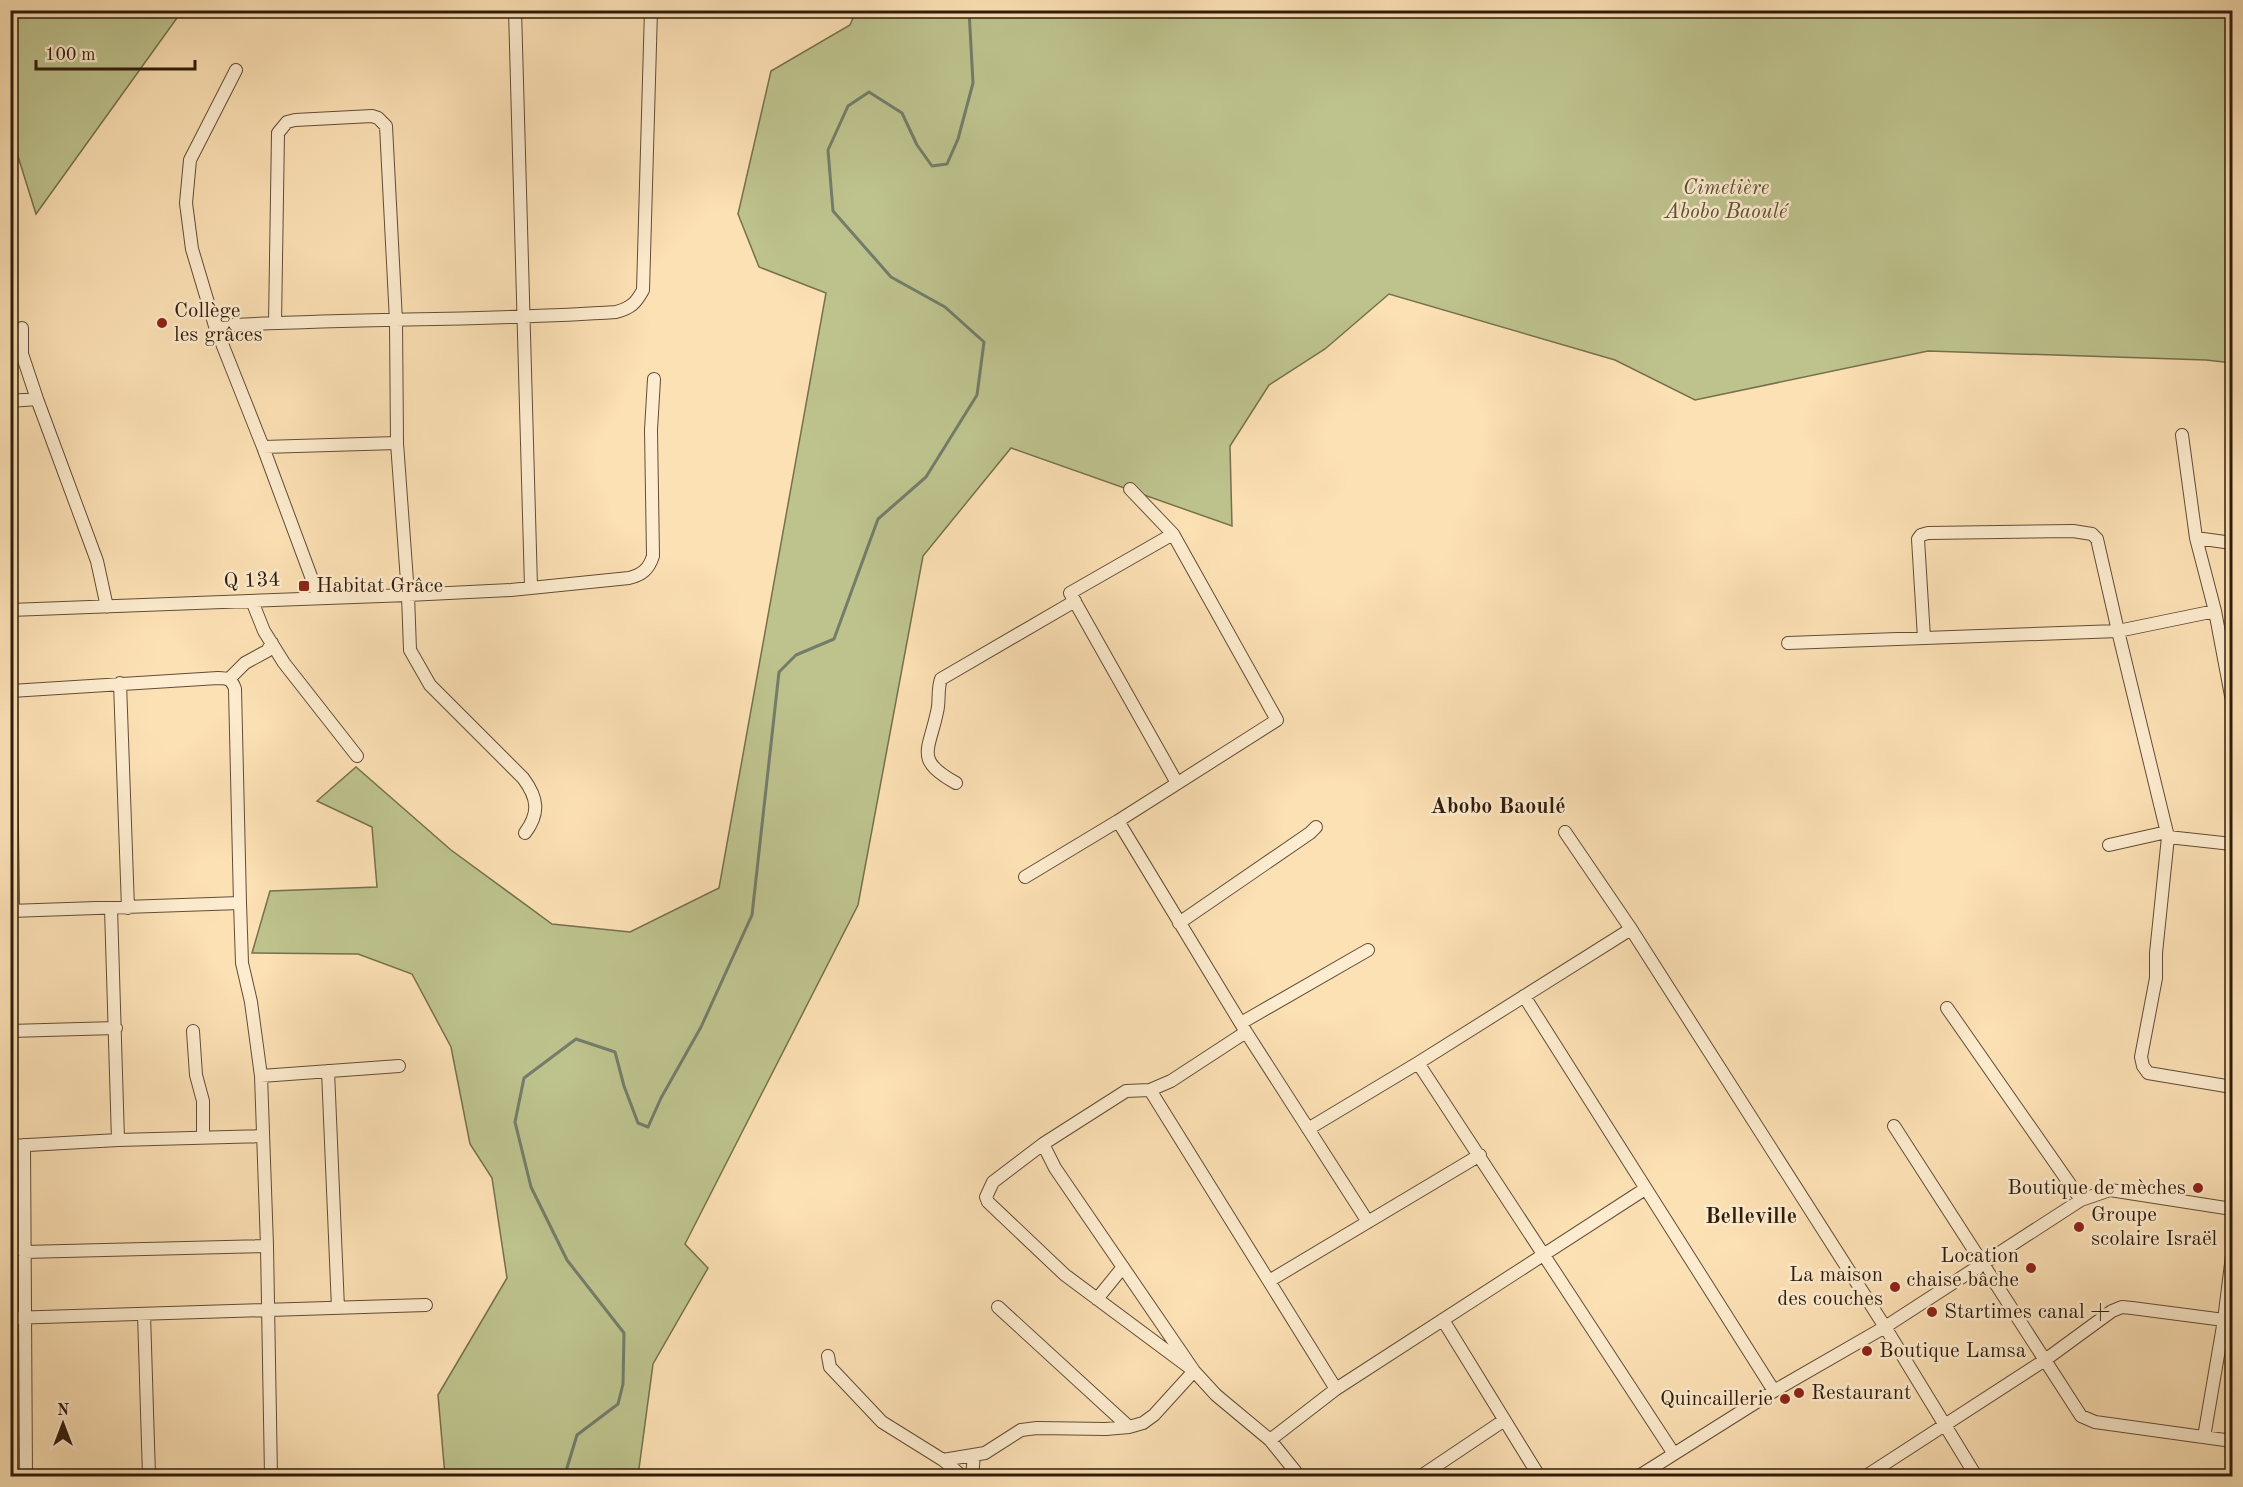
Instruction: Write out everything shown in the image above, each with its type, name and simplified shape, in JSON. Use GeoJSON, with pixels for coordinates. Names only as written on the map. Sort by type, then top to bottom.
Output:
{"type":"FeatureCollection","features":[{"type":"Feature","properties":{"kind":"street"},"geometry":{"type":"LineString","coordinates":[[515,10],[531,587]]}},
{"type":"Feature","properties":{"kind":"street"},"geometry":{"type":"LineString","coordinates":[[215,326],[524,318],[616,312],[628,309],[637,302],[643,290],[651,10]]}},
{"type":"Feature","properties":{"kind":"street"},"geometry":{"type":"LineString","coordinates":[[236,70],[190,160],[186,203],[192,249],[215,326],[319,598]]}},
{"type":"Feature","properties":{"kind":"street"},"geometry":{"type":"LineString","coordinates":[[275,323],[278,133],[287,122],[295,120],[372,116],[378,118],[386,126],[396,321],[397,443],[410,650],[430,685],[523,778],[532,790],[536,804],[534,821],[525,833]]}},
{"type":"Feature","properties":{"kind":"street"},"geometry":{"type":"LineString","coordinates":[[22,328],[22,354],[97,561],[107,607]]}},
{"type":"Feature","properties":{"kind":"street","name":"Q 134"},"geometry":{"type":"LineString","coordinates":[[10,610],[408,595],[629,579],[640,575],[650,565],[653,556],[651,430],[654,379]]}},
{"type":"Feature","properties":{"kind":"street"},"geometry":{"type":"LineString","coordinates":[[10,401],[37,399]]}},
{"type":"Feature","properties":{"kind":"street"},"geometry":{"type":"LineString","coordinates":[[2182,435],[2196,538],[2215,611],[2232,701]]}},
{"type":"Feature","properties":{"kind":"street"},"geometry":{"type":"LineString","coordinates":[[263,447],[397,443]]}},
{"type":"Feature","properties":{"kind":"street"},"geometry":{"type":"LineString","coordinates":[[1025,877],[1118,821],[1276,720],[1173,534],[1130,489]]}},
{"type":"Feature","properties":{"kind":"street"},"geometry":{"type":"LineString","coordinates":[[1924,638],[1918,539],[1921,535],[1928,533],[2073,531],[2092,534],[2097,539],[2167,835],[2156,953],[2156,978],[2141,1057],[2143,1066],[2148,1073],[2232,1087]]}},
{"type":"Feature","properties":{"kind":"street"},"geometry":{"type":"LineString","coordinates":[[1173,534],[1070,593],[1177,783]]}},
{"type":"Feature","properties":{"kind":"street"},"geometry":{"type":"LineString","coordinates":[[2196,538],[2232,543]]}},
{"type":"Feature","properties":{"kind":"street"},"geometry":{"type":"LineString","coordinates":[[252,601],[264,632],[284,663],[357,756]]}},
{"type":"Feature","properties":{"kind":"street"},"geometry":{"type":"LineString","coordinates":[[956,783],[930,766],[927,756],[929,738],[938,711],[941,679],[1075,601]]}},
{"type":"Feature","properties":{"kind":"street"},"geometry":{"type":"LineString","coordinates":[[1788,643],[2118,631],[2215,611]]}},
{"type":"Feature","properties":{"kind":"street"},"geometry":{"type":"LineString","coordinates":[[11,691],[120,683],[229,679],[245,663],[267,651],[272,643]]}},
{"type":"Feature","properties":{"kind":"street"},"geometry":{"type":"LineString","coordinates":[[10,669],[12,911],[240,903]]}},
{"type":"Feature","properties":{"kind":"street"},"geometry":{"type":"LineString","coordinates":[[229,679],[235,689],[242,963],[251,1002],[261,1076],[271,1476]]}},
{"type":"Feature","properties":{"kind":"street"},"geometry":{"type":"LineString","coordinates":[[120,683],[128,908]]}},
{"type":"Feature","properties":{"kind":"street"},"geometry":{"type":"LineString","coordinates":[[1118,821],[1243,1028],[1368,1222]]}},
{"type":"Feature","properties":{"kind":"street"},"geometry":{"type":"LineString","coordinates":[[1179,923],[1316,827]]}},
{"type":"Feature","properties":{"kind":"street"},"geometry":{"type":"LineString","coordinates":[[1565,832],[1631,929],[1885,1327],[1976,1476]]}},
{"type":"Feature","properties":{"kind":"street"},"geometry":{"type":"LineString","coordinates":[[2109,845],[2167,835],[2232,844]]}},
{"type":"Feature","properties":{"kind":"street"},"geometry":{"type":"LineString","coordinates":[[111,909],[118,1140]]}},
{"type":"Feature","properties":{"kind":"street"},"geometry":{"type":"LineString","coordinates":[[1308,1129],[1631,929]]}},
{"type":"Feature","properties":{"kind":"street"},"geometry":{"type":"LineString","coordinates":[[1194,1371],[1065,1275],[988,1202],[986,1197],[993,1182],[1043,1144],[1126,1091],[1150,1090],[1171,1080],[1243,1028],[1368,950]]}},
{"type":"Feature","properties":{"kind":"street"},"geometry":{"type":"LineString","coordinates":[[1524,996],[1774,1391]]}},
{"type":"Feature","properties":{"kind":"street"},"geometry":{"type":"LineString","coordinates":[[1947,1008],[2081,1200]]}},
{"type":"Feature","properties":{"kind":"street"},"geometry":{"type":"LineString","coordinates":[[10,1031],[116,1028]]}},
{"type":"Feature","properties":{"kind":"street"},"geometry":{"type":"LineString","coordinates":[[193,1031],[196,1075],[203,1101],[203,1137]]}},
{"type":"Feature","properties":{"kind":"street"},"geometry":{"type":"LineString","coordinates":[[1418,1063],[1674,1454]]}},
{"type":"Feature","properties":{"kind":"street"},"geometry":{"type":"LineString","coordinates":[[261,1076],[399,1066]]}},
{"type":"Feature","properties":{"kind":"street"},"geometry":{"type":"LineString","coordinates":[[328,1071],[339,1308]]}},
{"type":"Feature","properties":{"kind":"street"},"geometry":{"type":"LineString","coordinates":[[1150,1090],[1336,1389]]}},
{"type":"Feature","properties":{"kind":"street"},"geometry":{"type":"LineString","coordinates":[[1894,1126],[2081,1416],[2088,1420],[2232,1441]]}},
{"type":"Feature","properties":{"kind":"street"},"geometry":{"type":"LineString","coordinates":[[10,1146],[262,1136]]}},
{"type":"Feature","properties":{"kind":"street"},"geometry":{"type":"LineString","coordinates":[[1043,1144],[1055,1168],[1194,1371],[1216,1395],[1270,1440],[1299,1476]]}},
{"type":"Feature","properties":{"kind":"street"},"geometry":{"type":"LineString","coordinates":[[24,1145],[26,1476]]}},
{"type":"Feature","properties":{"kind":"street"},"geometry":{"type":"LineString","coordinates":[[1269,1281],[1480,1155]]}},
{"type":"Feature","properties":{"kind":"street"},"geometry":{"type":"LineString","coordinates":[[1270,1440],[1336,1389],[1645,1189]]}},
{"type":"Feature","properties":{"kind":"street"},"geometry":{"type":"LineString","coordinates":[[1639,1476],[1774,1391],[1885,1327],[2081,1200],[2110,1190],[2232,1209]]}},
{"type":"Feature","properties":{"kind":"street"},"geometry":{"type":"LineString","coordinates":[[24,1252],[267,1246]]}},
{"type":"Feature","properties":{"kind":"street"},"geometry":{"type":"LineString","coordinates":[[2204,1437],[2224,1320],[2232,1256]]}},
{"type":"Feature","properties":{"kind":"street"},"geometry":{"type":"LineString","coordinates":[[1097,1299],[1123,1267]]}},
{"type":"Feature","properties":{"kind":"street"},"geometry":{"type":"LineString","coordinates":[[10,1318],[426,1305]]}},
{"type":"Feature","properties":{"kind":"street"},"geometry":{"type":"LineString","coordinates":[[998,1307],[1130,1427]]}},
{"type":"Feature","properties":{"kind":"street"},"geometry":{"type":"LineString","coordinates":[[1866,1476],[2045,1360],[2112,1311],[2122,1307],[2224,1320]]}},
{"type":"Feature","properties":{"kind":"street"},"geometry":{"type":"LineString","coordinates":[[144,1314],[149,1476]]}},
{"type":"Feature","properties":{"kind":"street"},"geometry":{"type":"LineString","coordinates":[[1443,1320],[1503,1421],[1539,1476]]}},
{"type":"Feature","properties":{"kind":"street"},"geometry":{"type":"LineString","coordinates":[[828,1356],[830,1367],[882,1422],[943,1460],[962,1476]]}},
{"type":"Feature","properties":{"kind":"street"},"geometry":{"type":"LineString","coordinates":[[943,1460],[985,1454],[1021,1430],[1037,1428],[1106,1430],[1143,1423],[1154,1415],[1194,1371]]}},
{"type":"Feature","properties":{"kind":"street"},"geometry":{"type":"LineString","coordinates":[[1421,1476],[1503,1421]]}},
{"type":"Feature","properties":{"kind":"street"},"geometry":{"type":"LineString","coordinates":[[972,1476],[974,1456]]}},
{"type":"Feature","properties":{"kind":"green space"},"geometry":{"type":"Polygon","coordinates":[[[10,11],[182,11],[36,214],[11,134],[10,11]]]}},
{"type":"Feature","properties":{"kind":"green space","name":"Cimetière Abobo Baoulé"},"geometry":{"type":"Polygon","coordinates":[[[856,11],[2232,11],[2232,363],[2206,360],[1928,351],[1695,400],[1615,360],[1389,294],[1325,349],[1269,385],[1230,446],[1232,526],[1011,448],[923,556],[858,905],[685,1244],[708,1268],[653,1364],[638,1476],[445,1476],[438,1395],[507,1278],[492,1178],[470,1144],[451,1047],[412,974],[358,954],[252,953],[270,891],[377,887],[372,827],[317,801],[356,767],[451,850],[552,924],[630,932],[719,888],[826,293],[759,267],[738,214],[771,71],[850,25],[856,11]]]}},
{"type":"Feature","properties":{"kind":"waterway"},"geometry":{"type":"LineString","coordinates":[[566,1476],[577,1435],[618,1404],[623,1384],[624,1333],[567,1260],[531,1187],[515,1122],[524,1078],[576,1039],[615,1052],[624,1086],[638,1123],[648,1127],[661,1098],[701,1027],[752,915],[779,672],[796,655],[834,639],[878,519],[926,477],[977,395],[984,342],[945,307],[891,277],[833,211],[828,150],[848,106],[869,92],[902,113],[917,145],[932,166],[947,164],[958,139],[973,83],[969,10]]}},
{"type":"Feature","properties":{"kind":"place","name":"Collège les grâces"},"geometry":{"type":"Point","coordinates":[162,323]}},
{"type":"Feature","properties":{"kind":"place","name":"Habitat Grâce"},"geometry":{"type":"Point","coordinates":[304,586]}},
{"type":"Feature","properties":{"kind":"place","name":"Boutique de mèches"},"geometry":{"type":"Point","coordinates":[2198,1188]}},
{"type":"Feature","properties":{"kind":"place","name":"Groupe scolaire Israël"},"geometry":{"type":"Point","coordinates":[2079,1227]}},
{"type":"Feature","properties":{"kind":"place","name":"Location chaise bâche"},"geometry":{"type":"Point","coordinates":[2031,1268]}},
{"type":"Feature","properties":{"kind":"place","name":"La maison des couches"},"geometry":{"type":"Point","coordinates":[1895,1287]}},
{"type":"Feature","properties":{"kind":"place","name":"Startimes canal +"},"geometry":{"type":"Point","coordinates":[1932,1312]}},
{"type":"Feature","properties":{"kind":"place","name":"Boutique Lamsa"},"geometry":{"type":"Point","coordinates":[1867,1351]}},
{"type":"Feature","properties":{"kind":"place","name":"Restaurant"},"geometry":{"type":"Point","coordinates":[1799,1393]}},
{"type":"Feature","properties":{"kind":"place","name":"Quincaillerie"},"geometry":{"type":"Point","coordinates":[1785,1399]}},
{"type":"Feature","properties":{"kind":"district","name":"Abobo Baoulé"},"geometry":{"type":"Point","coordinates":[1498,807]}},
{"type":"Feature","properties":{"kind":"district","name":"Belleville"},"geometry":{"type":"Point","coordinates":[1751,1217]}}]}
